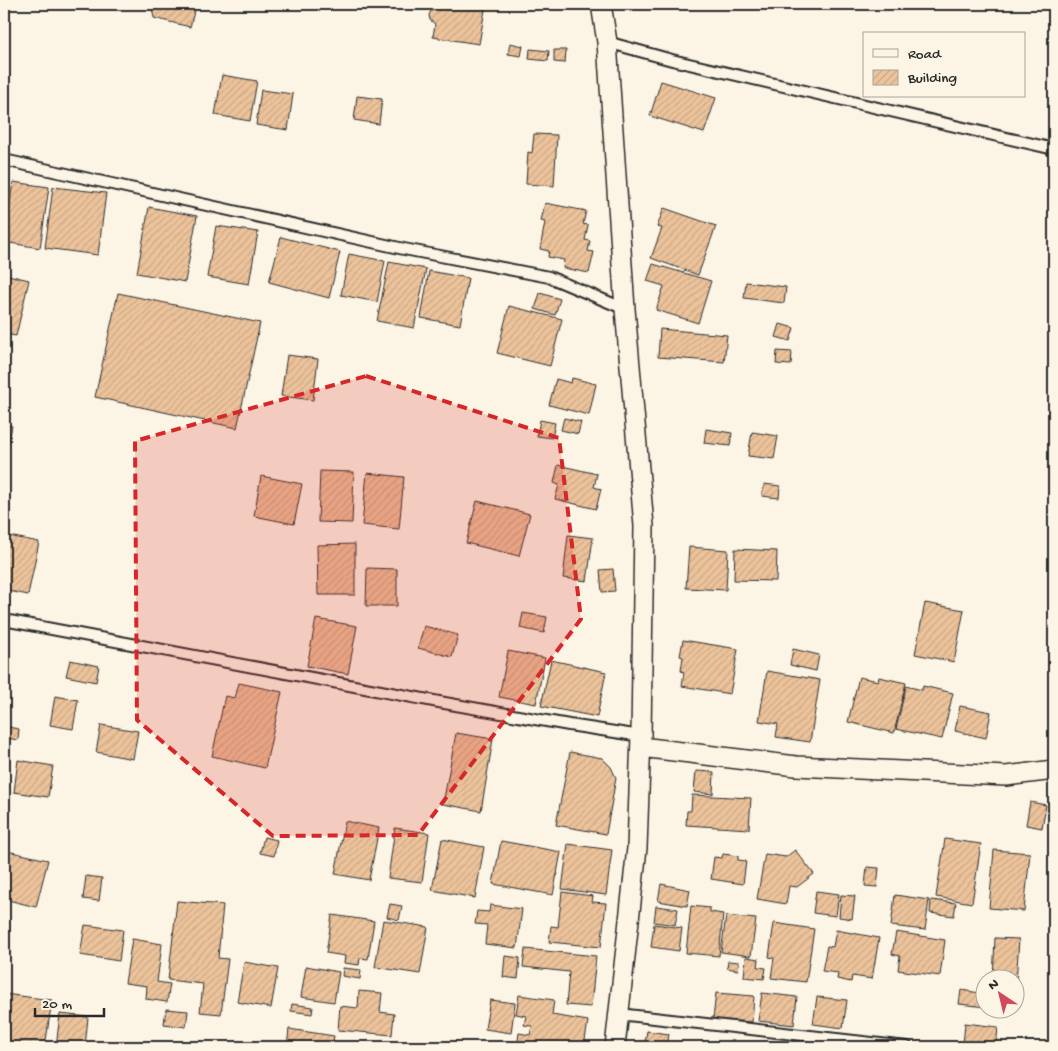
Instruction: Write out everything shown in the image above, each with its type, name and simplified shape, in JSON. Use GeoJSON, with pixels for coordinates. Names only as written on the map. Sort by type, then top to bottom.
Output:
{"type":"FeatureCollection","features":[{"type":"Feature","properties":{"kind":"street"},"geometry":{"type":"LineString","coordinates":[[601,4],[606,42],[625,309],[644,526],[641,742],[637,848],[615,1047]]}},
{"type":"Feature","properties":{"kind":"street"},"geometry":{"type":"LineString","coordinates":[[641,742],[796,766],[1006,776],[1054,770]]}},
{"type":"Feature","properties":{"kind":"lane"},"geometry":{"type":"LineString","coordinates":[[606,42],[672,60],[1054,148]]}},
{"type":"Feature","properties":{"kind":"lane"},"geometry":{"type":"LineString","coordinates":[[4,160],[404,249],[549,277],[625,309]]}},
{"type":"Feature","properties":{"kind":"lane"},"geometry":{"type":"LineString","coordinates":[[4,620],[569,725],[641,742]]}},
{"type":"Feature","properties":{"kind":"lane"},"geometry":{"type":"LineString","coordinates":[[619,1014],[907,1047]]}},
{"type":"Feature","properties":{"kind":"highlighted area"},"geometry":{"type":"Polygon","coordinates":[[[366,376],[559,438],[581,619],[418,835],[273,836],[137,720],[135,441],[366,376]]]}},
{"type":"Feature","properties":{"kind":"building"},"geometry":{"type":"Polygon","coordinates":[[[151,4],[196,4],[190,27],[154,18],[151,4]]]}},
{"type":"Feature","properties":{"kind":"building"},"geometry":{"type":"Polygon","coordinates":[[[438,4],[486,4],[479,44],[433,37],[435,24],[430,20],[429,15],[438,4]]]}},
{"type":"Feature","properties":{"kind":"building"},"geometry":{"type":"Polygon","coordinates":[[[510,43],[523,46],[521,56],[508,54],[510,43]]]}},
{"type":"Feature","properties":{"kind":"building"},"geometry":{"type":"Polygon","coordinates":[[[530,49],[549,51],[548,61],[529,59],[530,49]]]}},
{"type":"Feature","properties":{"kind":"building"},"geometry":{"type":"Polygon","coordinates":[[[554,50],[566,50],[565,63],[554,62],[554,50]]]}},
{"type":"Feature","properties":{"kind":"building"},"geometry":{"type":"Polygon","coordinates":[[[222,75],[257,81],[250,121],[215,115],[222,75]]]}},
{"type":"Feature","properties":{"kind":"building"},"geometry":{"type":"Polygon","coordinates":[[[661,81],[716,98],[704,133],[650,116],[661,81]]]}},
{"type":"Feature","properties":{"kind":"building"},"geometry":{"type":"Polygon","coordinates":[[[261,90],[293,94],[288,130],[256,125],[261,90]]]}},
{"type":"Feature","properties":{"kind":"building"},"geometry":{"type":"Polygon","coordinates":[[[357,96],[382,99],[379,124],[354,120],[357,96]]]}},
{"type":"Feature","properties":{"kind":"building"},"geometry":{"type":"Polygon","coordinates":[[[534,134],[557,135],[554,186],[526,184],[528,152],[532,153],[534,134]]]}},
{"type":"Feature","properties":{"kind":"building"},"geometry":{"type":"Polygon","coordinates":[[[13,182],[49,187],[40,248],[4,242],[13,182]]]}},
{"type":"Feature","properties":{"kind":"building"},"geometry":{"type":"Polygon","coordinates":[[[53,187],[106,193],[98,255],[45,248],[53,187]]]}},
{"type":"Feature","properties":{"kind":"building"},"geometry":{"type":"Polygon","coordinates":[[[545,203],[586,211],[583,224],[588,225],[585,240],[590,241],[588,251],[594,252],[589,273],[563,268],[564,260],[548,257],[549,251],[540,249],[545,222],[541,221],[545,203]]]}},
{"type":"Feature","properties":{"kind":"building"},"geometry":{"type":"Polygon","coordinates":[[[149,207],[197,216],[185,282],[137,273],[149,207]]]}},
{"type":"Feature","properties":{"kind":"building"},"geometry":{"type":"Polygon","coordinates":[[[664,208],[716,226],[698,275],[651,258],[662,228],[657,227],[664,208]]]}},
{"type":"Feature","properties":{"kind":"building"},"geometry":{"type":"Polygon","coordinates":[[[216,226],[258,232],[249,284],[207,277],[216,226]]]}},
{"type":"Feature","properties":{"kind":"building"},"geometry":{"type":"Polygon","coordinates":[[[281,237],[340,252],[329,298],[269,282],[281,237]]]}},
{"type":"Feature","properties":{"kind":"building"},"geometry":{"type":"Polygon","coordinates":[[[349,254],[385,261],[377,302],[341,295],[349,254]]]}},
{"type":"Feature","properties":{"kind":"building"},"geometry":{"type":"Polygon","coordinates":[[[389,262],[426,269],[414,328],[377,321],[389,262]]]}},
{"type":"Feature","properties":{"kind":"building"},"geometry":{"type":"Polygon","coordinates":[[[653,264],[711,281],[698,323],[656,310],[664,286],[647,281],[653,264]]]}},
{"type":"Feature","properties":{"kind":"building"},"geometry":{"type":"Polygon","coordinates":[[[429,271],[468,278],[460,325],[421,318],[429,271]]]}},
{"type":"Feature","properties":{"kind":"building"},"geometry":{"type":"Polygon","coordinates":[[[4,274],[29,280],[16,336],[4,334],[4,274]]]}},
{"type":"Feature","properties":{"kind":"building"},"geometry":{"type":"Polygon","coordinates":[[[746,282],[786,287],[784,303],[744,298],[746,282]]]}},
{"type":"Feature","properties":{"kind":"building"},"geometry":{"type":"Polygon","coordinates":[[[118,293],[260,323],[237,428],[95,397],[118,293]]]}},
{"type":"Feature","properties":{"kind":"building"},"geometry":{"type":"Polygon","coordinates":[[[540,293],[560,299],[555,315],[535,309],[540,293]]]}},
{"type":"Feature","properties":{"kind":"building"},"geometry":{"type":"Polygon","coordinates":[[[509,306],[562,319],[550,366],[497,353],[509,306]]]}},
{"type":"Feature","properties":{"kind":"building"},"geometry":{"type":"Polygon","coordinates":[[[780,324],[794,328],[790,341],[776,337],[780,324]]]}},
{"type":"Feature","properties":{"kind":"building"},"geometry":{"type":"Polygon","coordinates":[[[660,329],[727,335],[724,362],[658,357],[660,329]]]}},
{"type":"Feature","properties":{"kind":"building"},"geometry":{"type":"Polygon","coordinates":[[[777,351],[792,352],[791,365],[776,364],[777,351]]]}},
{"type":"Feature","properties":{"kind":"building"},"geometry":{"type":"Polygon","coordinates":[[[287,355],[318,359],[313,400],[281,396],[287,355]]]}},
{"type":"Feature","properties":{"kind":"building"},"geometry":{"type":"Polygon","coordinates":[[[572,378],[596,384],[589,415],[549,405],[556,379],[571,383],[572,378]]]}},
{"type":"Feature","properties":{"kind":"building"},"geometry":{"type":"Polygon","coordinates":[[[564,418],[581,422],[578,434],[561,430],[564,418]]]}},
{"type":"Feature","properties":{"kind":"building"},"geometry":{"type":"Polygon","coordinates":[[[540,420],[555,423],[552,438],[537,436],[540,420]]]}},
{"type":"Feature","properties":{"kind":"building"},"geometry":{"type":"Polygon","coordinates":[[[4,424],[12,426],[7,450],[4,450],[4,424]]]}},
{"type":"Feature","properties":{"kind":"building"},"geometry":{"type":"Polygon","coordinates":[[[706,429],[732,433],[730,446],[704,443],[706,429]]]}},
{"type":"Feature","properties":{"kind":"building"},"geometry":{"type":"Polygon","coordinates":[[[752,432],[778,436],[774,459],[748,456],[752,432]]]}},
{"type":"Feature","properties":{"kind":"building"},"geometry":{"type":"Polygon","coordinates":[[[558,465],[597,474],[594,487],[601,489],[596,509],[555,499],[559,485],[554,483],[558,465]]]}},
{"type":"Feature","properties":{"kind":"building"},"geometry":{"type":"Polygon","coordinates":[[[320,471],[354,472],[352,523],[318,522],[320,471]]]}},
{"type":"Feature","properties":{"kind":"building"},"geometry":{"type":"Polygon","coordinates":[[[367,473],[404,477],[399,529],[362,525],[367,473]]]}},
{"type":"Feature","properties":{"kind":"building"},"geometry":{"type":"Polygon","coordinates":[[[261,476],[302,484],[294,524],[254,516],[261,476]]]}},
{"type":"Feature","properties":{"kind":"building"},"geometry":{"type":"Polygon","coordinates":[[[764,484],[780,486],[779,498],[762,496],[764,484]]]}},
{"type":"Feature","properties":{"kind":"building"},"geometry":{"type":"Polygon","coordinates":[[[477,501],[530,514],[519,556],[466,543],[477,501]]]}},
{"type":"Feature","properties":{"kind":"building"},"geometry":{"type":"Polygon","coordinates":[[[4,535],[39,542],[28,595],[4,590],[4,535]]]}},
{"type":"Feature","properties":{"kind":"building"},"geometry":{"type":"Polygon","coordinates":[[[568,535],[593,538],[587,581],[563,578],[568,535]]]}},
{"type":"Feature","properties":{"kind":"building"},"geometry":{"type":"Polygon","coordinates":[[[355,544],[355,595],[318,595],[317,545],[355,544]]]}},
{"type":"Feature","properties":{"kind":"building"},"geometry":{"type":"Polygon","coordinates":[[[689,547],[728,550],[726,590],[686,588],[689,547]]]}},
{"type":"Feature","properties":{"kind":"building"},"geometry":{"type":"Polygon","coordinates":[[[735,549],[777,551],[776,581],[734,580],[735,549]]]}},
{"type":"Feature","properties":{"kind":"building"},"geometry":{"type":"Polygon","coordinates":[[[367,568],[397,569],[397,606],[366,606],[367,568]]]}},
{"type":"Feature","properties":{"kind":"building"},"geometry":{"type":"Polygon","coordinates":[[[613,569],[615,591],[602,592],[600,570],[613,569]]]}},
{"type":"Feature","properties":{"kind":"building"},"geometry":{"type":"Polygon","coordinates":[[[925,603],[964,610],[954,662],[915,654],[925,603]]]}},
{"type":"Feature","properties":{"kind":"building"},"geometry":{"type":"Polygon","coordinates":[[[523,613],[547,617],[544,633],[520,628],[523,613]]]}},
{"type":"Feature","properties":{"kind":"building"},"geometry":{"type":"Polygon","coordinates":[[[316,619],[357,626],[348,674],[307,666],[316,619]]]}},
{"type":"Feature","properties":{"kind":"building"},"geometry":{"type":"Polygon","coordinates":[[[424,626],[458,635],[452,657],[418,648],[424,626]]]}},
{"type":"Feature","properties":{"kind":"building"},"geometry":{"type":"Polygon","coordinates":[[[683,640],[738,649],[730,694],[682,686],[684,672],[681,671],[683,657],[680,656],[683,640]]]}},
{"type":"Feature","properties":{"kind":"building"},"geometry":{"type":"Polygon","coordinates":[[[793,649],[819,655],[816,671],[790,665],[793,649]]]}},
{"type":"Feature","properties":{"kind":"building"},"geometry":{"type":"Polygon","coordinates":[[[508,651],[545,658],[536,704],[499,697],[508,651]]]}},
{"type":"Feature","properties":{"kind":"building"},"geometry":{"type":"Polygon","coordinates":[[[70,660],[99,666],[96,682],[66,676],[70,660]]]}},
{"type":"Feature","properties":{"kind":"building"},"geometry":{"type":"Polygon","coordinates":[[[551,660],[606,672],[597,717],[541,706],[551,660]]]}},
{"type":"Feature","properties":{"kind":"building"},"geometry":{"type":"Polygon","coordinates":[[[767,671],[820,680],[810,742],[776,737],[778,724],[759,721],[767,671]]]}},
{"type":"Feature","properties":{"kind":"building"},"geometry":{"type":"Polygon","coordinates":[[[859,677],[878,681],[879,677],[906,683],[894,733],[848,722],[859,677]]]}},
{"type":"Feature","properties":{"kind":"building"},"geometry":{"type":"Polygon","coordinates":[[[239,683],[282,692],[265,768],[212,756],[225,696],[235,698],[239,683]]]}},
{"type":"Feature","properties":{"kind":"building"},"geometry":{"type":"Polygon","coordinates":[[[906,686],[922,690],[923,686],[953,693],[942,739],[896,729],[906,686]]]}},
{"type":"Feature","properties":{"kind":"building"},"geometry":{"type":"Polygon","coordinates":[[[55,696],[78,700],[73,729],[50,725],[55,696]]]}},
{"type":"Feature","properties":{"kind":"building"},"geometry":{"type":"Polygon","coordinates":[[[960,706],[991,712],[986,738],[955,731],[960,706]]]}},
{"type":"Feature","properties":{"kind":"building"},"geometry":{"type":"Polygon","coordinates":[[[101,725],[138,731],[133,759],[96,752],[101,725]]]}},
{"type":"Feature","properties":{"kind":"building"},"geometry":{"type":"Polygon","coordinates":[[[8,727],[19,729],[18,740],[6,738],[8,727]]]}},
{"type":"Feature","properties":{"kind":"building"},"geometry":{"type":"Polygon","coordinates":[[[456,733],[493,739],[481,811],[443,804],[456,733]]]}},
{"type":"Feature","properties":{"kind":"building"},"geometry":{"type":"Polygon","coordinates":[[[570,752],[602,758],[611,767],[616,778],[606,834],[556,825],[570,752]]]}},
{"type":"Feature","properties":{"kind":"building"},"geometry":{"type":"Polygon","coordinates":[[[18,760],[53,766],[48,797],[14,792],[18,760]]]}},
{"type":"Feature","properties":{"kind":"building"},"geometry":{"type":"Polygon","coordinates":[[[696,771],[714,772],[713,794],[694,792],[696,771]]]}},
{"type":"Feature","properties":{"kind":"building"},"geometry":{"type":"Polygon","coordinates":[[[692,795],[751,798],[749,829],[686,825],[687,811],[691,811],[692,795]]]}},
{"type":"Feature","properties":{"kind":"building"},"geometry":{"type":"Polygon","coordinates":[[[1030,802],[1046,805],[1042,828],[1026,825],[1030,802]]]}},
{"type":"Feature","properties":{"kind":"building"},"geometry":{"type":"Polygon","coordinates":[[[345,821],[379,828],[369,880],[335,874],[345,821]]]}},
{"type":"Feature","properties":{"kind":"building"},"geometry":{"type":"Polygon","coordinates":[[[395,828],[429,833],[422,882],[388,878],[395,828]]]}},
{"type":"Feature","properties":{"kind":"building"},"geometry":{"type":"Polygon","coordinates":[[[264,837],[277,840],[274,856],[260,853],[264,837]]]}},
{"type":"Feature","properties":{"kind":"building"},"geometry":{"type":"Polygon","coordinates":[[[442,839],[484,847],[475,898],[432,890],[442,839]]]}},
{"type":"Feature","properties":{"kind":"building"},"geometry":{"type":"Polygon","coordinates":[[[945,839],[981,844],[972,903],[936,897],[945,839]]]}},
{"type":"Feature","properties":{"kind":"building"},"geometry":{"type":"Polygon","coordinates":[[[501,841],[561,852],[553,895],[493,884],[501,841]]]}},
{"type":"Feature","properties":{"kind":"building"},"geometry":{"type":"Polygon","coordinates":[[[568,844],[612,850],[606,895],[562,889],[568,844]]]}},
{"type":"Feature","properties":{"kind":"building"},"geometry":{"type":"Polygon","coordinates":[[[795,850],[814,874],[797,887],[789,886],[786,904],[757,899],[765,854],[786,857],[795,850]]]}},
{"type":"Feature","properties":{"kind":"building"},"geometry":{"type":"Polygon","coordinates":[[[994,850],[1030,853],[1024,911],[989,908],[994,850]]]}},
{"type":"Feature","properties":{"kind":"building"},"geometry":{"type":"Polygon","coordinates":[[[7,851],[48,860],[36,907],[4,899],[4,865],[7,851]]]}},
{"type":"Feature","properties":{"kind":"building"},"geometry":{"type":"Polygon","coordinates":[[[723,854],[738,856],[738,860],[746,861],[743,884],[711,879],[714,857],[722,858],[723,854]]]}},
{"type":"Feature","properties":{"kind":"building"},"geometry":{"type":"Polygon","coordinates":[[[867,867],[879,868],[877,887],[865,886],[867,867]]]}},
{"type":"Feature","properties":{"kind":"building"},"geometry":{"type":"Polygon","coordinates":[[[86,876],[102,878],[99,901],[83,899],[86,876]]]}},
{"type":"Feature","properties":{"kind":"building"},"geometry":{"type":"Polygon","coordinates":[[[661,884],[690,890],[687,906],[658,901],[661,884]]]}},
{"type":"Feature","properties":{"kind":"building"},"geometry":{"type":"Polygon","coordinates":[[[816,891],[839,894],[836,916],[813,913],[816,891]]]}},
{"type":"Feature","properties":{"kind":"building"},"geometry":{"type":"Polygon","coordinates":[[[562,892],[593,896],[592,902],[606,903],[601,947],[549,942],[551,926],[558,927],[562,892]]]}},
{"type":"Feature","properties":{"kind":"building"},"geometry":{"type":"Polygon","coordinates":[[[841,895],[855,896],[852,919],[839,917],[841,895]]]}},
{"type":"Feature","properties":{"kind":"building"},"geometry":{"type":"Polygon","coordinates":[[[895,895],[929,900],[925,930],[891,926],[895,895]]]}},
{"type":"Feature","properties":{"kind":"building"},"geometry":{"type":"Polygon","coordinates":[[[931,900],[956,903],[954,916],[930,913],[931,900]]]}},
{"type":"Feature","properties":{"kind":"building"},"geometry":{"type":"Polygon","coordinates":[[[177,901],[223,905],[218,958],[228,959],[221,1014],[200,1012],[203,984],[168,980],[177,901]]]}},
{"type":"Feature","properties":{"kind":"building"},"geometry":{"type":"Polygon","coordinates":[[[390,904],[402,906],[399,920],[387,917],[390,904]]]}},
{"type":"Feature","properties":{"kind":"building"},"geometry":{"type":"Polygon","coordinates":[[[490,905],[522,909],[517,948],[485,944],[487,925],[475,924],[477,911],[489,912],[490,905]]]}},
{"type":"Feature","properties":{"kind":"building"},"geometry":{"type":"Polygon","coordinates":[[[656,906],[678,909],[675,925],[654,922],[656,906]]]}},
{"type":"Feature","properties":{"kind":"building"},"geometry":{"type":"Polygon","coordinates":[[[691,906],[710,908],[710,912],[723,914],[719,956],[686,953],[691,906]]]}},
{"type":"Feature","properties":{"kind":"building"},"geometry":{"type":"Polygon","coordinates":[[[332,915],[374,921],[368,959],[360,958],[359,965],[344,963],[345,956],[326,953],[332,915]]]}},
{"type":"Feature","properties":{"kind":"building"},"geometry":{"type":"Polygon","coordinates":[[[726,916],[756,919],[751,956],[721,952],[726,916]]]}},
{"type":"Feature","properties":{"kind":"building"},"geometry":{"type":"Polygon","coordinates":[[[383,920],[428,927],[420,974],[375,967],[383,920]]]}},
{"type":"Feature","properties":{"kind":"building"},"geometry":{"type":"Polygon","coordinates":[[[774,923],[814,929],[806,982],[771,978],[774,958],[769,957],[774,923]]]}},
{"type":"Feature","properties":{"kind":"building"},"geometry":{"type":"Polygon","coordinates":[[[654,924],[682,928],[679,951],[651,947],[654,924]]]}},
{"type":"Feature","properties":{"kind":"building"},"geometry":{"type":"Polygon","coordinates":[[[85,925],[123,930],[119,961],[80,955],[85,925]]]}},
{"type":"Feature","properties":{"kind":"building"},"geometry":{"type":"Polygon","coordinates":[[[836,930],[879,938],[872,979],[852,976],[851,982],[837,979],[838,973],[822,971],[827,946],[833,947],[836,930]]]}},
{"type":"Feature","properties":{"kind":"building"},"geometry":{"type":"Polygon","coordinates":[[[896,932],[945,940],[940,976],[898,970],[900,956],[892,954],[896,932]]]}},
{"type":"Feature","properties":{"kind":"building"},"geometry":{"type":"Polygon","coordinates":[[[995,938],[1019,939],[1017,968],[994,968],[995,938]]]}},
{"type":"Feature","properties":{"kind":"building"},"geometry":{"type":"Polygon","coordinates":[[[132,939],[162,944],[157,982],[170,984],[167,1002],[146,999],[147,986],[125,983],[132,939]]]}},
{"type":"Feature","properties":{"kind":"building"},"geometry":{"type":"Polygon","coordinates":[[[525,949],[596,956],[591,1007],[566,1005],[569,972],[523,967],[525,949]]]}},
{"type":"Feature","properties":{"kind":"building"},"geometry":{"type":"Polygon","coordinates":[[[505,956],[520,958],[518,979],[503,977],[505,956]]]}},
{"type":"Feature","properties":{"kind":"building"},"geometry":{"type":"Polygon","coordinates":[[[746,957],[759,959],[758,967],[766,968],[764,979],[744,977],[746,957]]]}},
{"type":"Feature","properties":{"kind":"building"},"geometry":{"type":"Polygon","coordinates":[[[728,961],[739,962],[738,970],[727,968],[728,961]]]}},
{"type":"Feature","properties":{"kind":"building"},"geometry":{"type":"Polygon","coordinates":[[[244,962],[278,968],[271,1008],[237,1002],[244,962]]]}},
{"type":"Feature","properties":{"kind":"building"},"geometry":{"type":"Polygon","coordinates":[[[306,966],[339,972],[334,1002],[301,997],[306,966]]]}},
{"type":"Feature","properties":{"kind":"building"},"geometry":{"type":"Polygon","coordinates":[[[343,968],[361,970],[360,979],[342,976],[343,968]]]}},
{"type":"Feature","properties":{"kind":"building"},"geometry":{"type":"Polygon","coordinates":[[[961,990],[976,992],[976,1006],[959,1004],[961,990]]]}},
{"type":"Feature","properties":{"kind":"building"},"geometry":{"type":"Polygon","coordinates":[[[359,991],[382,993],[380,1012],[394,1014],[392,1035],[338,1030],[340,1006],[358,1008],[359,991]]]}},
{"type":"Feature","properties":{"kind":"building"},"geometry":{"type":"Polygon","coordinates":[[[716,993],[754,996],[752,1022],[713,1019],[716,993]]]}},
{"type":"Feature","properties":{"kind":"building"},"geometry":{"type":"Polygon","coordinates":[[[762,993],[797,997],[794,1025],[758,1021],[762,993]]]}},
{"type":"Feature","properties":{"kind":"building"},"geometry":{"type":"Polygon","coordinates":[[[4,994],[52,1000],[45,1047],[4,1047],[4,994]]]}},
{"type":"Feature","properties":{"kind":"building"},"geometry":{"type":"Polygon","coordinates":[[[519,995],[554,1000],[552,1015],[588,1021],[584,1047],[517,1047],[519,1033],[530,1035],[532,1026],[524,1025],[526,1016],[516,1014],[519,995]]]}},
{"type":"Feature","properties":{"kind":"building"},"geometry":{"type":"Polygon","coordinates":[[[817,997],[847,1000],[843,1028],[813,1024],[817,997]]]}},
{"type":"Feature","properties":{"kind":"building"},"geometry":{"type":"Polygon","coordinates":[[[490,1000],[515,1003],[511,1033],[485,1029],[490,1000]]]}},
{"type":"Feature","properties":{"kind":"building"},"geometry":{"type":"Polygon","coordinates":[[[292,1004],[313,1007],[312,1014],[291,1011],[292,1004]]]}},
{"type":"Feature","properties":{"kind":"building"},"geometry":{"type":"Polygon","coordinates":[[[166,1009],[188,1011],[186,1027],[164,1024],[166,1009]]]}},
{"type":"Feature","properties":{"kind":"building"},"geometry":{"type":"Polygon","coordinates":[[[60,1014],[88,1017],[85,1047],[56,1047],[60,1014]]]}},
{"type":"Feature","properties":{"kind":"building"},"geometry":{"type":"Polygon","coordinates":[[[965,1023],[998,1027],[996,1047],[963,1045],[965,1023]]]}},
{"type":"Feature","properties":{"kind":"building"},"geometry":{"type":"Polygon","coordinates":[[[289,1029],[334,1036],[332,1047],[287,1047],[289,1029]]]}},
{"type":"Feature","properties":{"kind":"building"},"geometry":{"type":"Polygon","coordinates":[[[647,1031],[669,1034],[667,1047],[644,1047],[647,1031]]]}},
{"type":"Feature","properties":{"kind":"building"},"geometry":{"type":"Polygon","coordinates":[[[408,1043],[443,1047],[407,1047],[408,1043]]]}}]}
